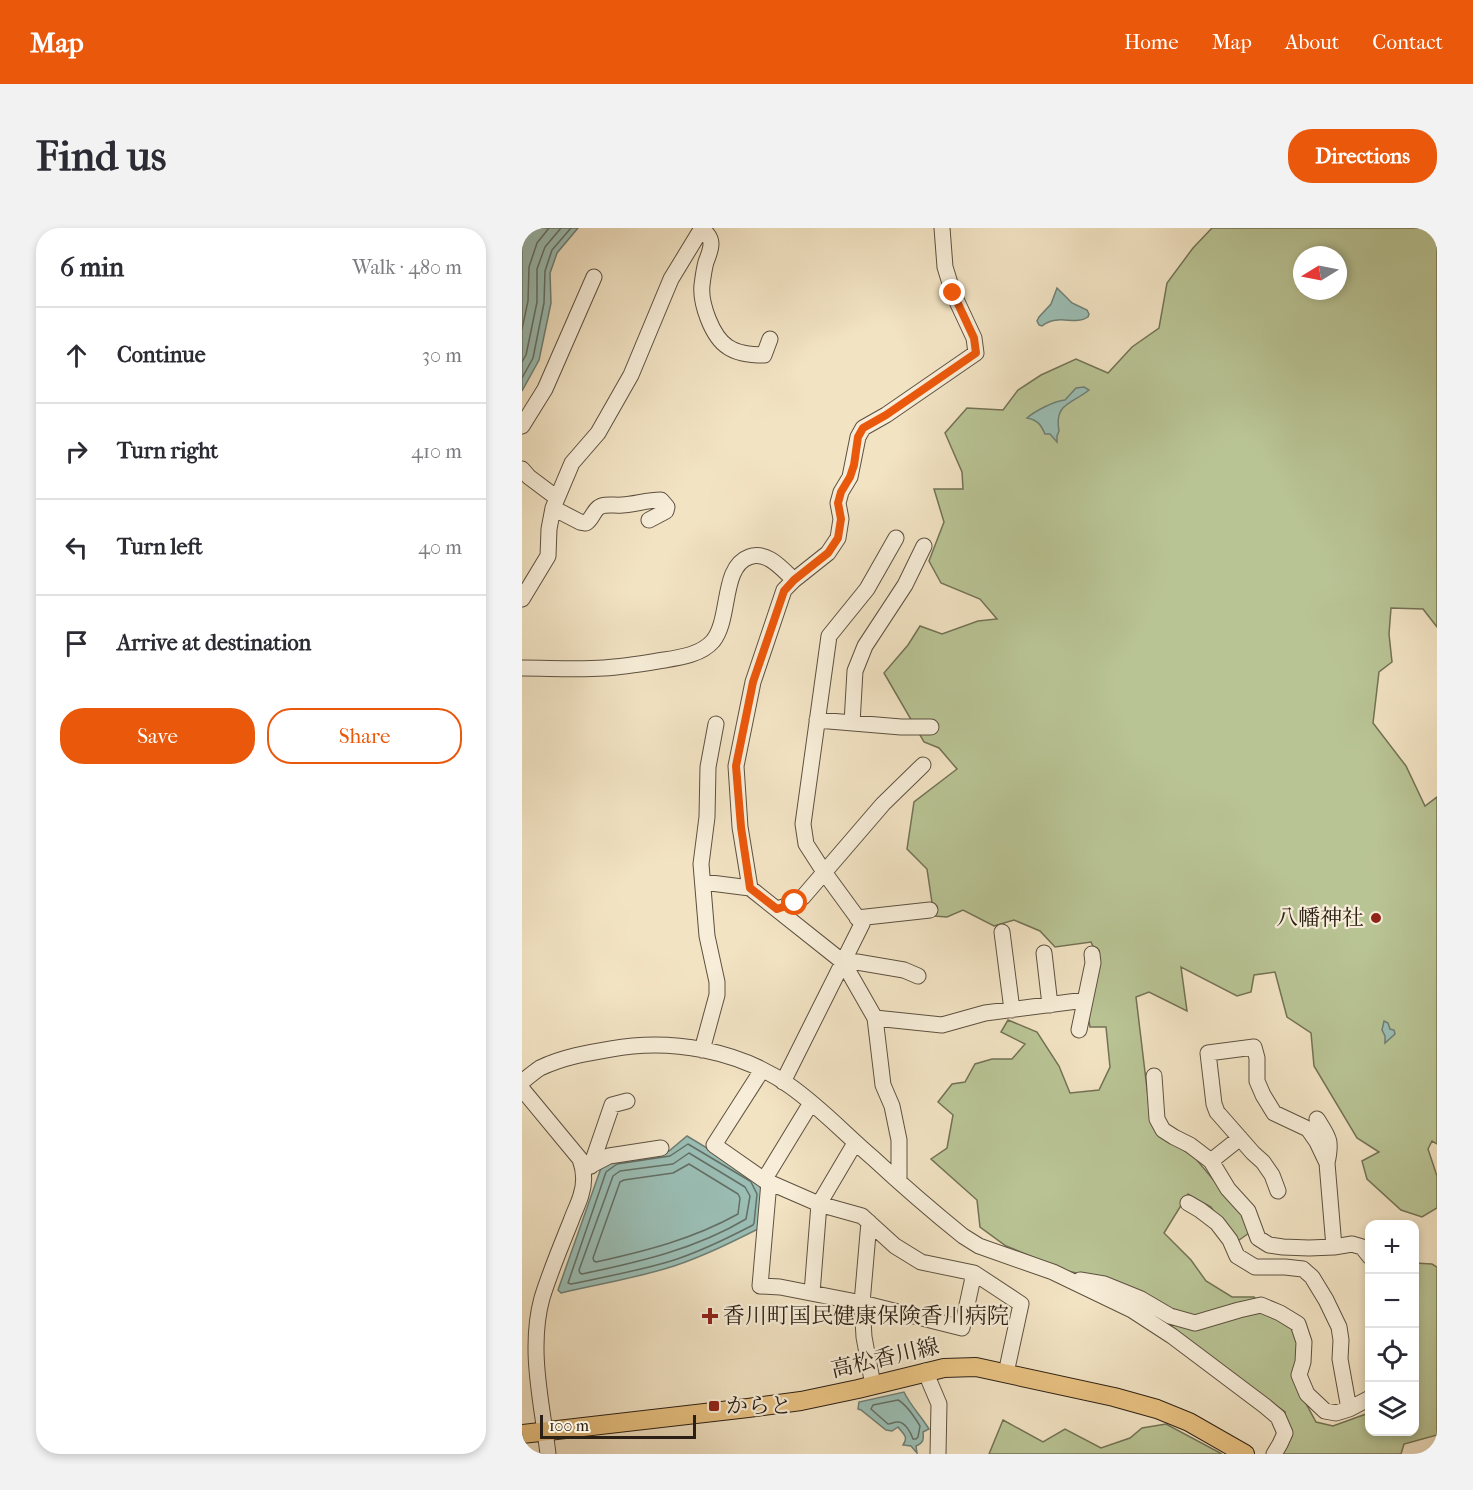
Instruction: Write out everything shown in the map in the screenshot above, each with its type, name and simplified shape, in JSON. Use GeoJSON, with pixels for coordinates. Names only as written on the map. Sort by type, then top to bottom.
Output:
{"type":"FeatureCollection","features":[{"type":"Feature","properties":{"kind":"main road","name":"高松香川線"},"geometry":{"type":"LineString","coordinates":[[522,1434],[801,1401],[925,1371],[958,1366],[1006,1372],[1157,1409],[1189,1422],[1245,1454]]}},
{"type":"Feature","properties":{"kind":"street"},"geometry":{"type":"LineString","coordinates":[[522,599],[548,556],[549,529],[555,503],[572,463],[598,433],[631,375],[671,279],[702,228],[708,234],[711,245],[701,288],[702,302],[715,332],[722,343],[730,349],[753,355],[764,355],[770,339]]}},
{"type":"Feature","properties":{"kind":"street"},"geometry":{"type":"LineString","coordinates":[[750,888],[741,827],[736,766],[753,682],[784,591],[828,553],[838,538],[841,519],[838,503],[854,465],[858,437],[863,428],[886,415],[976,353],[974,338],[953,293],[945,267],[942,228]]}},
{"type":"Feature","properties":{"kind":"street"},"geometry":{"type":"LineString","coordinates":[[522,426],[545,389],[594,277]]}},
{"type":"Feature","properties":{"kind":"street"},"geometry":{"type":"LineString","coordinates":[[522,469],[555,503],[580,522],[586,523],[598,507],[603,505],[621,506],[648,500],[661,500],[667,507],[666,511],[650,519]]}},
{"type":"Feature","properties":{"kind":"street"},"geometry":{"type":"LineString","coordinates":[[783,1082],[862,924],[806,843],[803,824],[829,636],[867,589],[896,538]]}},
{"type":"Feature","properties":{"kind":"street"},"geometry":{"type":"LineString","coordinates":[[852,723],[855,671],[865,646],[904,585],[924,546]]}},
{"type":"Feature","properties":{"kind":"street"},"geometry":{"type":"LineString","coordinates":[[522,668],[612,668],[676,658],[701,651],[712,642],[721,629],[732,572],[739,562],[759,555],[769,558],[794,580]]}},
{"type":"Feature","properties":{"kind":"street"},"geometry":{"type":"LineString","coordinates":[[817,720],[901,727],[931,727]]}},
{"type":"Feature","properties":{"kind":"street"},"geometry":{"type":"LineString","coordinates":[[702,1050],[717,995],[717,982],[707,936],[701,864],[707,817],[708,767],[716,724]]}},
{"type":"Feature","properties":{"kind":"street"},"geometry":{"type":"LineString","coordinates":[[777,909],[795,903],[803,897],[882,804],[923,765]]}},
{"type":"Feature","properties":{"kind":"street"},"geometry":{"type":"LineString","coordinates":[[702,882],[750,888],[843,962],[875,1018],[883,1084],[892,1106],[899,1140],[899,1181]]}},
{"type":"Feature","properties":{"kind":"street"},"geometry":{"type":"LineString","coordinates":[[857,918],[930,910]]}},
{"type":"Feature","properties":{"kind":"street"},"geometry":{"type":"LineString","coordinates":[[1002,932],[1012,1010]]}},
{"type":"Feature","properties":{"kind":"street"},"geometry":{"type":"LineString","coordinates":[[1044,953],[1050,1005]]}},
{"type":"Feature","properties":{"kind":"street"},"geometry":{"type":"LineString","coordinates":[[1079,1030],[1093,963],[1092,954]]}},
{"type":"Feature","properties":{"kind":"street"},"geometry":{"type":"LineString","coordinates":[[843,962],[851,961],[904,970],[918,976]]}},
{"type":"Feature","properties":{"kind":"street"},"geometry":{"type":"LineString","coordinates":[[875,1018],[942,1025],[985,1013],[1085,1000]]}},
{"type":"Feature","properties":{"kind":"street"},"geometry":{"type":"LineString","coordinates":[[522,1082],[539,1069],[576,1055],[629,1046],[679,1046],[702,1050],[725,1055],[762,1070],[790,1086],[811,1103],[963,1236],[979,1246],[1053,1272],[1132,1310],[1172,1336],[1278,1417],[1285,1432],[1274,1454]]}},
{"type":"Feature","properties":{"kind":"street"},"geometry":{"type":"LineString","coordinates":[[1278,1191],[1272,1174],[1217,1112],[1208,1053],[1254,1047],[1257,1058],[1257,1081],[1274,1113],[1308,1129],[1327,1163]]}},
{"type":"Feature","properties":{"kind":"street"},"geometry":{"type":"LineString","coordinates":[[762,1070],[714,1145],[766,1181],[819,1204],[862,1216],[895,1246],[921,1262],[974,1273],[1021,1304],[1006,1372]]}},
{"type":"Feature","properties":{"kind":"street"},"geometry":{"type":"LineString","coordinates":[[1154,1076],[1157,1119],[1163,1130],[1190,1145],[1211,1161],[1228,1189],[1248,1211],[1258,1238],[1269,1245],[1283,1247],[1334,1247],[1352,1244],[1362,1246],[1365,1250]]}},
{"type":"Feature","properties":{"kind":"street"},"geometry":{"type":"LineString","coordinates":[[522,1089],[587,1167]]}},
{"type":"Feature","properties":{"kind":"street"},"geometry":{"type":"LineString","coordinates":[[548,1454],[540,1406],[536,1342],[542,1299],[582,1194],[587,1167],[612,1105],[627,1101]]}},
{"type":"Feature","properties":{"kind":"street"},"geometry":{"type":"LineString","coordinates":[[811,1103],[766,1181],[760,1286],[780,1287],[862,1303],[962,1328],[974,1273]]}},
{"type":"Feature","properties":{"kind":"street"},"geometry":{"type":"LineString","coordinates":[[1317,1119],[1330,1140],[1327,1163],[1334,1247]]}},
{"type":"Feature","properties":{"kind":"street"},"geometry":{"type":"LineString","coordinates":[[1211,1161],[1240,1138]]}},
{"type":"Feature","properties":{"kind":"street"},"geometry":{"type":"LineString","coordinates":[[812,1293],[819,1204],[855,1143]]}},
{"type":"Feature","properties":{"kind":"street"},"geometry":{"type":"LineString","coordinates":[[587,1167],[609,1156],[661,1148]]}},
{"type":"Feature","properties":{"kind":"street"},"geometry":{"type":"LineString","coordinates":[[1188,1203],[1216,1224],[1230,1240],[1237,1256],[1256,1267],[1303,1269],[1312,1277],[1339,1327],[1340,1359],[1349,1409]]}},
{"type":"Feature","properties":{"kind":"street"},"geometry":{"type":"LineString","coordinates":[[868,1222],[862,1303],[864,1337],[873,1385]]}},
{"type":"Feature","properties":{"kind":"street"},"geometry":{"type":"LineString","coordinates":[[1075,1283],[1079,1280],[1104,1284],[1141,1299],[1170,1316],[1195,1323],[1261,1305],[1298,1324],[1304,1342],[1303,1362],[1299,1375],[1307,1394],[1325,1411],[1336,1413],[1365,1401]]}},
{"type":"Feature","properties":{"kind":"street"},"geometry":{"type":"LineString","coordinates":[[925,1371],[939,1404],[938,1454]]}},
{"type":"Feature","properties":{"kind":"green space"},"geometry":{"type":"Polygon","coordinates":[[[1212,228],[1437,228],[1437,627],[1423,609],[1391,608],[1389,634],[1392,662],[1379,672],[1373,723],[1406,766],[1425,806],[1437,797],[1437,1144],[1432,1141],[1428,1149],[1437,1176],[1437,1208],[1422,1217],[1401,1210],[1367,1179],[1362,1161],[1379,1152],[1357,1138],[1314,1066],[1311,1033],[1287,1017],[1275,972],[1254,975],[1251,992],[1237,996],[1181,967],[1187,1011],[1149,992],[1136,997],[1151,1122],[1168,1139],[1196,1159],[1247,1220],[1249,1233],[1235,1243],[1211,1207],[1188,1194],[1164,1233],[1191,1260],[1206,1281],[1232,1297],[1254,1297],[1268,1312],[1294,1328],[1299,1351],[1303,1398],[1316,1422],[1333,1426],[1365,1414],[1365,1436],[1419,1436],[1419,1263],[1432,1264],[1437,1267],[1437,1435],[1404,1444],[1401,1454],[1282,1454],[1288,1444],[1285,1412],[1108,1292],[1110,1280],[1067,1271],[1006,1246],[980,1227],[977,1200],[931,1159],[947,1148],[953,1115],[938,1102],[952,1084],[965,1082],[975,1064],[992,1059],[1012,1059],[1025,1044],[1001,1032],[1008,1020],[1037,1032],[1059,1066],[1070,1093],[1099,1090],[1110,1067],[1106,1027],[1090,1027],[1086,1005],[1098,957],[1091,942],[1055,947],[1040,931],[1014,920],[994,926],[963,910],[947,917],[934,916],[927,869],[907,849],[914,802],[957,769],[939,748],[924,742],[884,673],[908,645],[920,626],[942,634],[978,621],[997,619],[980,599],[941,583],[929,561],[944,522],[934,489],[963,489],[962,472],[945,433],[967,408],[1003,410],[1018,390],[1041,375],[1076,359],[1108,373],[1132,347],[1159,328],[1167,283],[1193,248],[1212,228]]]}},
{"type":"Feature","properties":{"kind":"green space"},"geometry":{"type":"Polygon","coordinates":[[[1003,1420],[1043,1442],[1065,1429],[1101,1448],[1130,1438],[1142,1428],[1166,1424],[1222,1454],[989,1454],[1003,1420]]]}},
{"type":"Feature","properties":{"kind":"water"},"geometry":{"type":"Polygon","coordinates":[[[522,228],[578,228],[557,253],[550,273],[551,303],[539,360],[522,391],[522,228]]]}},
{"type":"Feature","properties":{"kind":"water"},"geometry":{"type":"Polygon","coordinates":[[[1057,288],[1072,303],[1087,310],[1088,317],[1078,320],[1054,320],[1042,326],[1039,325],[1037,321],[1051,304],[1057,288]]]}},
{"type":"Feature","properties":{"kind":"water"},"geometry":{"type":"Polygon","coordinates":[[[1084,387],[1089,390],[1066,405],[1059,415],[1057,442],[1050,434],[1045,434],[1036,422],[1027,418],[1045,407],[1065,400],[1076,388],[1084,387]]]}},
{"type":"Feature","properties":{"kind":"water"},"geometry":{"type":"Polygon","coordinates":[[[1384,1021],[1388,1023],[1390,1029],[1394,1030],[1395,1034],[1385,1043],[1382,1030],[1384,1021]]]}},
{"type":"Feature","properties":{"kind":"water"},"geometry":{"type":"Polygon","coordinates":[[[687,1136],[755,1177],[763,1193],[760,1228],[674,1266],[561,1293],[558,1290],[601,1168],[614,1159],[669,1151],[687,1136]]]}},
{"type":"Feature","properties":{"kind":"water"},"geometry":{"type":"Polygon","coordinates":[[[904,1392],[929,1429],[923,1432],[922,1441],[916,1446],[917,1453],[911,1446],[903,1445],[905,1437],[898,1427],[892,1431],[886,1430],[858,1409],[859,1402],[904,1392]]]}},
{"type":"Feature","properties":{"kind":"place","name":"八幡神社"},"geometry":{"type":"Point","coordinates":[1376,918]}},
{"type":"Feature","properties":{"kind":"place","name":"香川町国民健康保険香川病院"},"geometry":{"type":"Point","coordinates":[710,1316]}},
{"type":"Feature","properties":{"kind":"place","name":"からと"},"geometry":{"type":"Point","coordinates":[714,1406]}},
{"type":"Feature","properties":{"kind":"route"},"geometry":{"type":"LineString","coordinates":[[795,903],[777,909],[750,888],[741,827],[736,766],[753,682],[784,591],[828,553],[838,538],[841,519],[838,503],[841,492],[850,477],[858,437],[863,428],[886,415],[976,353],[974,338],[953,293]]}}]}
